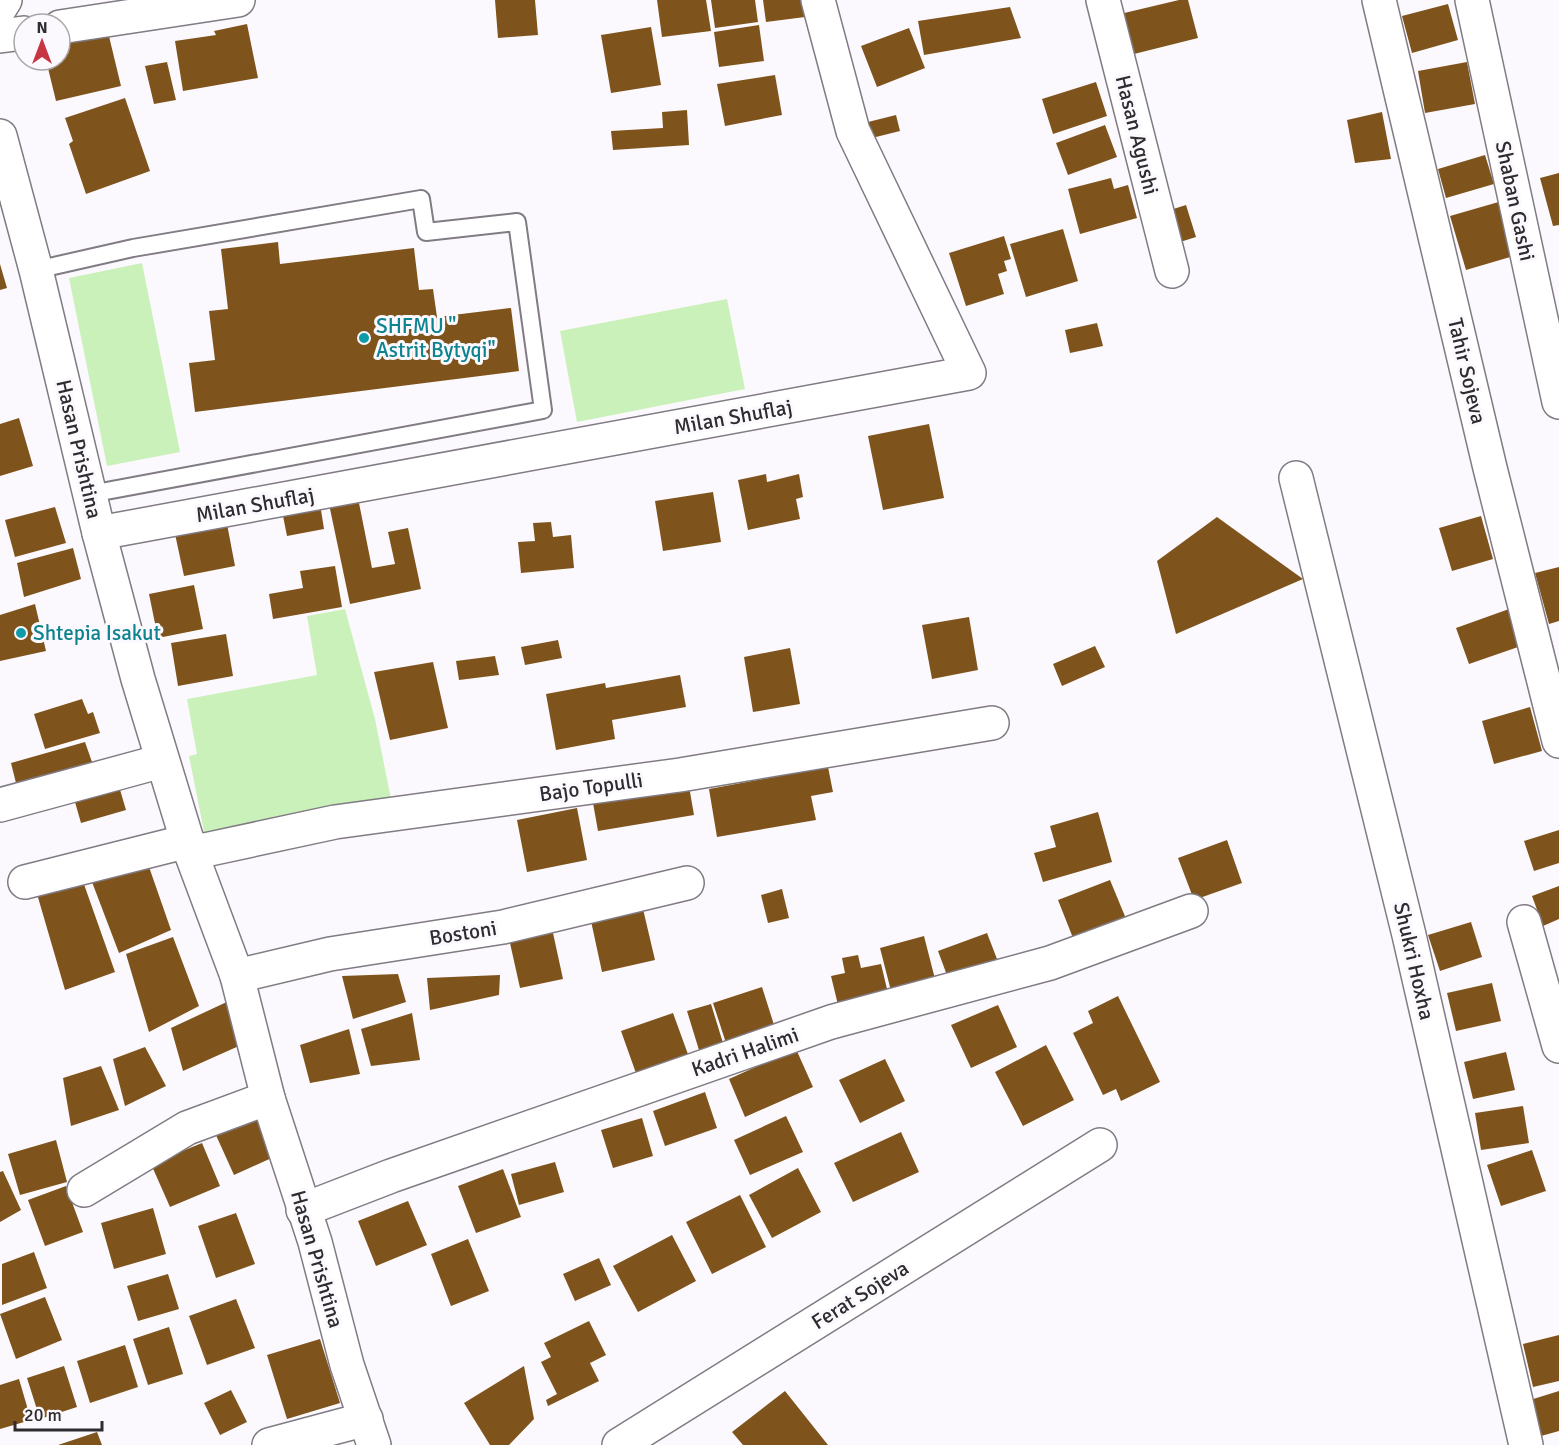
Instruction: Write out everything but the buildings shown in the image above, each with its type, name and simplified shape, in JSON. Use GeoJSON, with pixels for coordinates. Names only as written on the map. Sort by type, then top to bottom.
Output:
{"type":"FeatureCollection","features":[{"type":"Feature","properties":{"kind":"street"},"geometry":{"type":"LineString","coordinates":[[0,8],[5,0]]}},
{"type":"Feature","properties":{"kind":"street"},"geometry":{"type":"LineString","coordinates":[[72,25],[238,0]]}},
{"type":"Feature","properties":{"kind":"street","name":"Milan Shuflaj"},"geometry":{"type":"LineString","coordinates":[[99,533],[969,373],[853,131],[818,0]]}},
{"type":"Feature","properties":{"kind":"street","name":"Hasan Agushi"},"geometry":{"type":"LineString","coordinates":[[1103,0],[1172,271]]}},
{"type":"Feature","properties":{"kind":"street","name":"Tahir Sojeva"},"geometry":{"type":"LineString","coordinates":[[1379,0],[1492,479],[1559,741]]}},
{"type":"Feature","properties":{"kind":"street","name":"Shaban Gashi"},"geometry":{"type":"LineString","coordinates":[[1472,0],[1559,402]]}},
{"type":"Feature","properties":{"kind":"street","name":"Hasan Prishtina"},"geometry":{"type":"LineString","coordinates":[[0,136],[36,270],[99,533],[162,761],[189,847],[237,976],[268,1098],[315,1242],[346,1365],[370,1432],[269,1445]]}},
{"type":"Feature","properties":{"kind":"street","name":"Shukri Hoxha"},"geometry":{"type":"LineString","coordinates":[[1296,478],[1408,935],[1526,1445]]}},
{"type":"Feature","properties":{"kind":"street","name":"Bajo Topulli"},"geometry":{"type":"LineString","coordinates":[[189,847],[335,822],[680,775],[992,723]]}},
{"type":"Feature","properties":{"kind":"street"},"geometry":{"type":"LineString","coordinates":[[0,805],[162,761]]}},
{"type":"Feature","properties":{"kind":"street"},"geometry":{"type":"LineString","coordinates":[[25,882],[189,847]]}},
{"type":"Feature","properties":{"kind":"street","name":"Bostoni"},"geometry":{"type":"LineString","coordinates":[[237,976],[330,954],[503,927],[687,883]]}},
{"type":"Feature","properties":{"kind":"street","name":"Kadri Halimi"},"geometry":{"type":"LineString","coordinates":[[303,1210],[402,1172],[831,1022],[1050,963],[1191,911]]}},
{"type":"Feature","properties":{"kind":"street"},"geometry":{"type":"LineString","coordinates":[[1524,922],[1559,1046]]}},
{"type":"Feature","properties":{"kind":"street"},"geometry":{"type":"LineString","coordinates":[[84,1190],[187,1128],[268,1098]]}},
{"type":"Feature","properties":{"kind":"street","name":"Ferat Sojeva"},"geometry":{"type":"LineString","coordinates":[[619,1445],[1100,1145]]}},
{"type":"Feature","properties":{"kind":"lane"},"geometry":{"type":"LineString","coordinates":[[36,270],[133,248],[421,199],[426,232],[517,222],[543,410],[90,494]]}},
{"type":"Feature","properties":{"kind":"green space"},"geometry":{"type":"Polygon","coordinates":[[[142,263],[180,452],[107,466],[69,278],[142,263]]]}},
{"type":"Feature","properties":{"kind":"green space"},"geometry":{"type":"Polygon","coordinates":[[[727,299],[745,389],[577,422],[560,331],[727,299]]]}},
{"type":"Feature","properties":{"kind":"green space"},"geometry":{"type":"Polygon","coordinates":[[[345,609],[375,719],[393,809],[207,847],[189,756],[197,754],[187,699],[317,675],[307,616],[345,609]]]}},
{"type":"Feature","properties":{"kind":"place","name":"SHFMU \" Astrit Bytyqi\""},"geometry":{"type":"Point","coordinates":[364,338]}},
{"type":"Feature","properties":{"kind":"place","name":"Shtepia Isakut"},"geometry":{"type":"Point","coordinates":[21,633]}}]}
